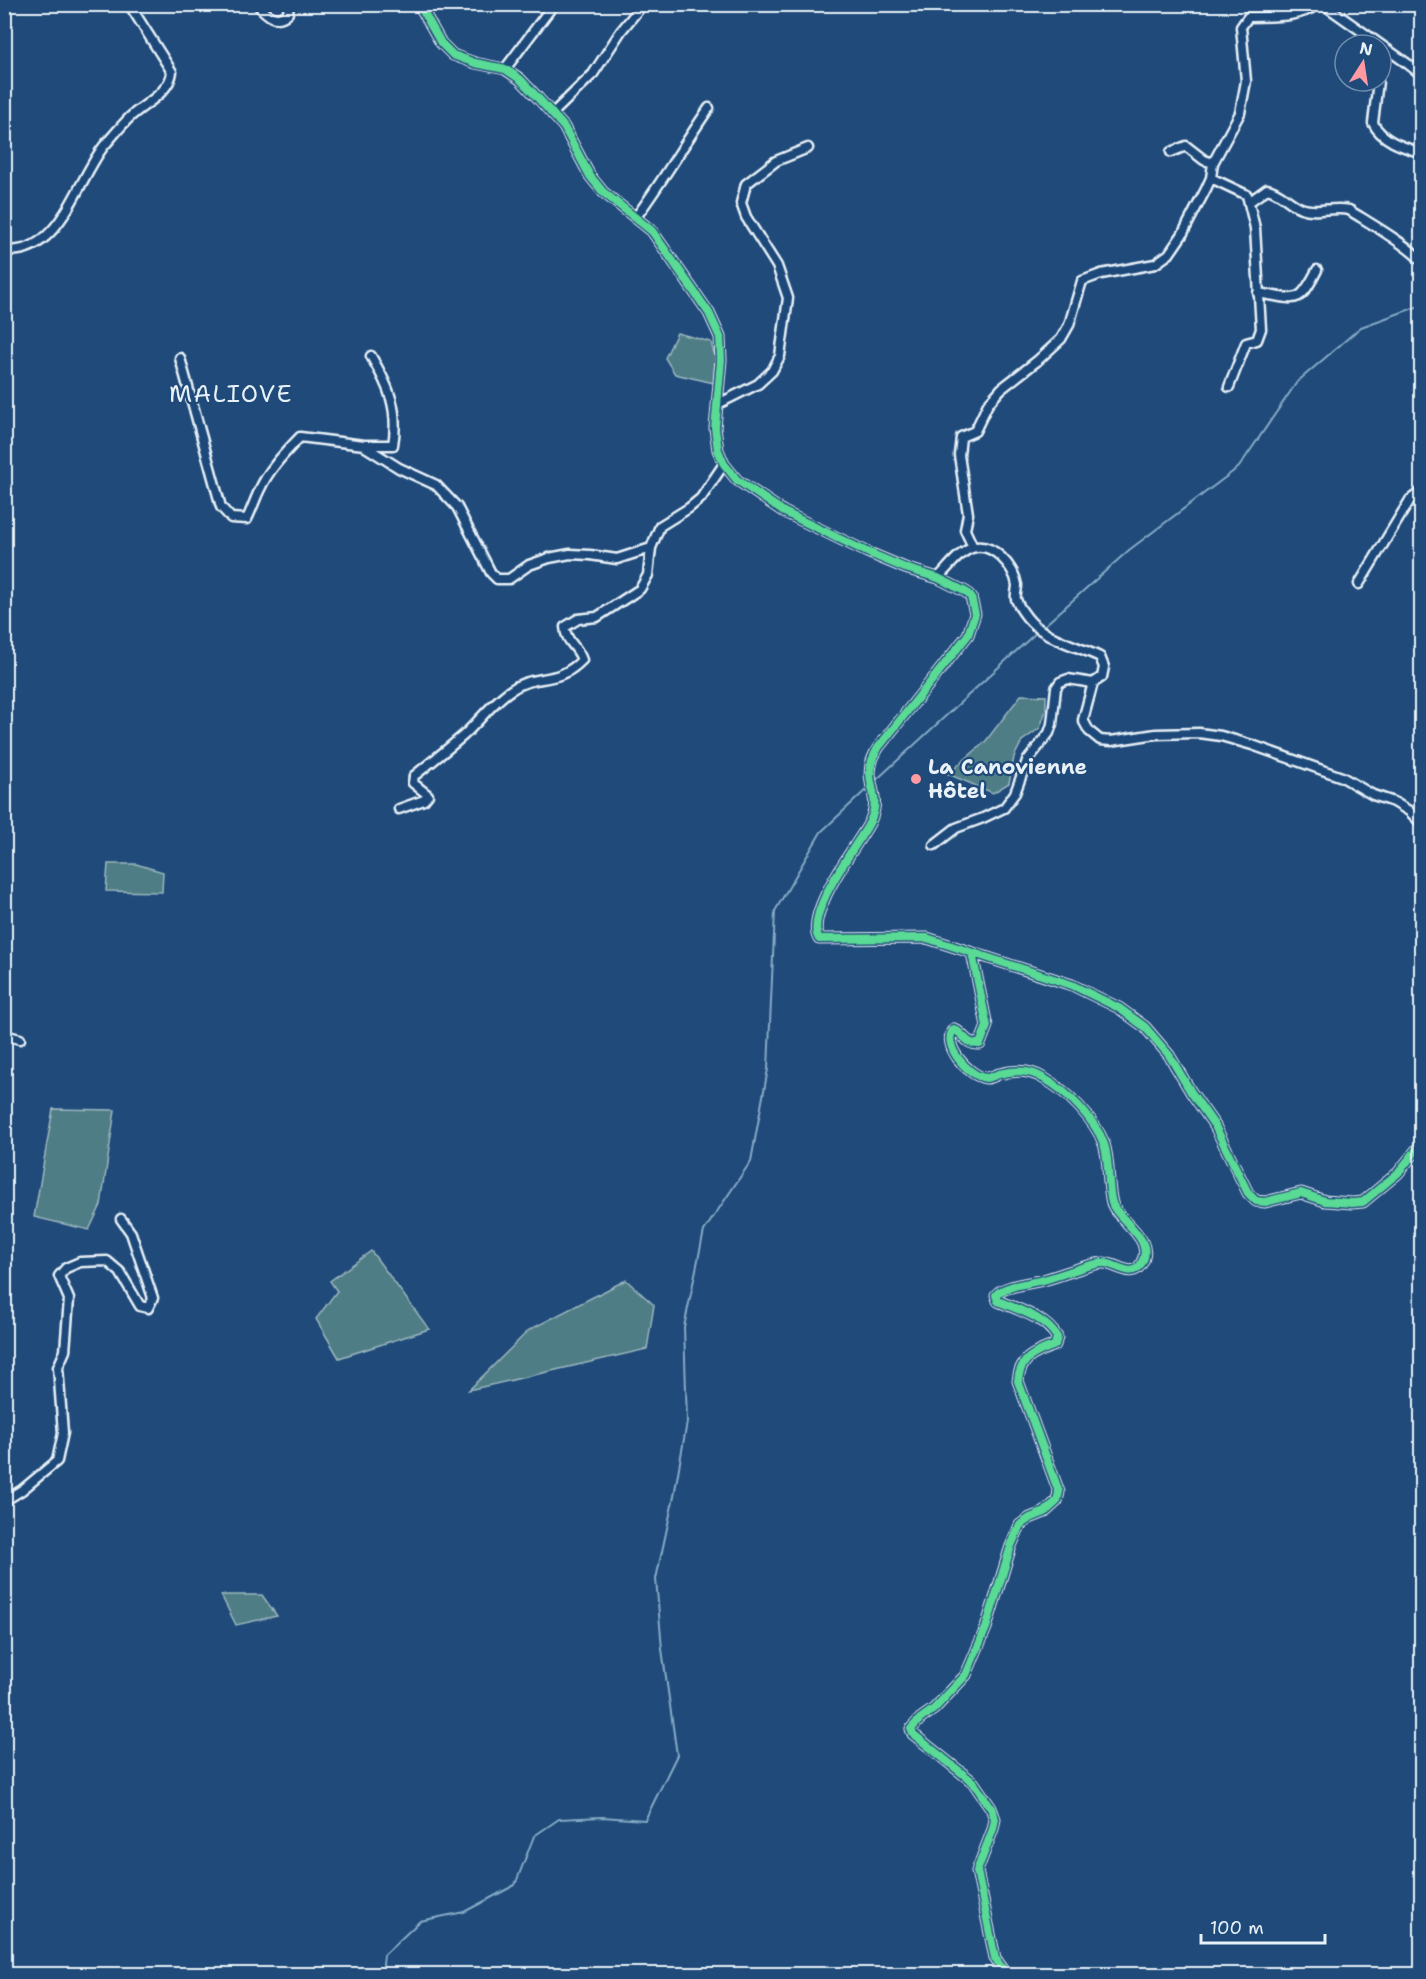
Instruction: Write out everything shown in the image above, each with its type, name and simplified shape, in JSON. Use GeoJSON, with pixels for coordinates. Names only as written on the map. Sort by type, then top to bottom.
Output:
{"type":"FeatureCollection","features":[{"type":"Feature","properties":{"kind":"street"},"geometry":{"type":"LineString","coordinates":[[4,250],[15,252],[36,245],[55,228],[102,148],[129,117],[164,90],[171,81],[172,72],[129,4]]}},
{"type":"Feature","properties":{"kind":"street"},"geometry":{"type":"LineString","coordinates":[[257,4],[268,15],[276,19],[288,13],[289,4]]}},
{"type":"Feature","properties":{"kind":"street"},"geometry":{"type":"LineString","coordinates":[[419,4],[441,43],[453,56],[506,69],[520,79],[564,127],[590,176],[603,192],[652,231],[709,313],[720,337],[721,360],[715,428],[718,450],[724,464],[737,480],[784,512],[896,564],[938,578],[966,592],[971,597],[975,614],[968,635],[878,748],[872,761],[871,785],[876,803],[868,825],[833,881],[816,919],[816,934],[819,939],[927,938],[1072,985],[1119,1008],[1145,1027],[1169,1055],[1215,1126],[1248,1194],[1256,1201],[1265,1202],[1301,1193],[1325,1201],[1363,1202],[1398,1173],[1422,1143]]}},
{"type":"Feature","properties":{"kind":"street"},"geometry":{"type":"LineString","coordinates":[[506,69],[554,4]]}},
{"type":"Feature","properties":{"kind":"street"},"geometry":{"type":"LineString","coordinates":[[552,114],[593,74],[621,31],[643,4]]}},
{"type":"Feature","properties":{"kind":"street"},"geometry":{"type":"LineString","coordinates":[[973,547],[965,530],[968,514],[959,455],[961,436],[975,431],[988,404],[1002,388],[1061,339],[1069,325],[1082,281],[1101,274],[1155,264],[1169,254],[1182,235],[1211,178],[1213,163],[1240,113],[1246,81],[1241,27],[1244,20],[1248,16],[1296,15],[1321,4],[1362,33]]}},
{"type":"Feature","properties":{"kind":"street"},"geometry":{"type":"LineString","coordinates":[[1393,55],[1422,75]]}},
{"type":"Feature","properties":{"kind":"street"},"geometry":{"type":"LineString","coordinates":[[1377,93],[1373,123],[1375,127],[1394,144],[1422,153]]}},
{"type":"Feature","properties":{"kind":"street"},"geometry":{"type":"LineString","coordinates":[[636,217],[710,108]]}},
{"type":"Feature","properties":{"kind":"street"},"geometry":{"type":"LineString","coordinates":[[1171,152],[1186,146],[1204,160],[1213,163]]}},
{"type":"Feature","properties":{"kind":"street"},"geometry":{"type":"LineString","coordinates":[[718,404],[758,384],[772,371],[780,356],[788,298],[777,266],[746,217],[741,203],[746,184],[777,161],[808,148]]}},
{"type":"Feature","properties":{"kind":"street"},"geometry":{"type":"LineString","coordinates":[[1211,178],[1247,195],[1255,228],[1258,293],[1261,308],[1260,335],[1257,340],[1246,343],[1229,387]]}},
{"type":"Feature","properties":{"kind":"street"},"geometry":{"type":"LineString","coordinates":[[1249,202],[1267,189],[1273,190],[1300,208],[1317,212],[1343,208],[1349,210],[1402,244],[1422,262]]}},
{"type":"Feature","properties":{"kind":"street"},"geometry":{"type":"LineString","coordinates":[[1258,293],[1294,299],[1300,297],[1317,270]]}},
{"type":"Feature","properties":{"kind":"street"},"geometry":{"type":"LineString","coordinates":[[180,358],[221,507],[231,518],[247,519],[259,489],[268,474],[300,437],[364,445],[393,445],[396,428],[388,387],[371,356]]}},
{"type":"Feature","properties":{"kind":"street"},"geometry":{"type":"LineString","coordinates":[[364,445],[399,468],[436,485],[457,507],[496,579],[509,579],[529,565],[549,558],[570,554],[617,559],[651,548]]}},
{"type":"Feature","properties":{"kind":"street"},"geometry":{"type":"LineString","coordinates":[[399,809],[424,800],[428,795],[413,783],[414,776],[461,737],[511,689],[529,682],[561,676],[575,668],[582,660],[579,650],[565,635],[565,627],[578,619],[597,617],[640,589],[648,575],[651,548],[660,526],[701,498],[724,464]]}},
{"type":"Feature","properties":{"kind":"street"},"geometry":{"type":"LineString","coordinates":[[1359,584],[1410,500],[1422,491]]}},
{"type":"Feature","properties":{"kind":"street"},"geometry":{"type":"LineString","coordinates":[[938,578],[961,555],[973,547],[988,548],[1002,557],[1017,585],[1016,599],[1032,623],[1059,641],[1078,646],[1101,657],[1104,667],[1102,677],[1093,683],[1083,720],[1089,731],[1100,740],[1111,741],[1156,734],[1199,733],[1221,736],[1342,777],[1373,795],[1394,802],[1409,811],[1422,824]]}},
{"type":"Feature","properties":{"kind":"street"},"geometry":{"type":"LineString","coordinates":[[934,845],[956,828],[1004,808],[1015,793],[1027,761],[1049,733],[1056,688],[1060,682],[1068,679],[1093,683]]}},
{"type":"Feature","properties":{"kind":"street"},"geometry":{"type":"LineString","coordinates":[[972,953],[987,1026],[980,1044],[974,1045],[964,1040],[962,1033],[954,1029],[950,1038],[955,1053],[968,1070],[988,1078],[1011,1072],[1031,1072],[1045,1078],[1084,1110],[1104,1144],[1112,1205],[1138,1234],[1143,1244],[1142,1263],[1137,1269],[1128,1272],[1103,1263],[1002,1290],[996,1295],[998,1300],[1051,1328],[1057,1337],[1055,1344],[1035,1353],[1023,1362],[1018,1370],[1018,1381],[1059,1492],[1056,1501],[1046,1512],[1020,1525],[1011,1546],[986,1628],[966,1675],[934,1709],[911,1729],[914,1734],[973,1782],[991,1808],[994,1819],[993,1829],[977,1871],[995,1958],[1006,1974]]}},
{"type":"Feature","properties":{"kind":"street"},"geometry":{"type":"LineString","coordinates":[[4,1035],[20,1039]]}},
{"type":"Feature","properties":{"kind":"street"},"geometry":{"type":"LineString","coordinates":[[4,1501],[22,1491],[57,1461],[63,1433],[58,1367],[65,1351],[69,1299],[59,1276],[66,1268],[80,1262],[107,1261],[120,1272],[140,1306],[148,1308],[153,1298],[131,1233],[121,1219]]}},
{"type":"Feature","properties":{"kind":"green space"},"geometry":{"type":"Polygon","coordinates":[[[677,333],[711,342],[715,357],[714,383],[675,374],[665,358],[677,333]]]}},
{"type":"Feature","properties":{"kind":"green space"},"geometry":{"type":"Polygon","coordinates":[[[1021,695],[1046,696],[1046,710],[1040,728],[1022,741],[1014,757],[1009,783],[993,793],[948,774],[985,742],[1021,695]]]}},
{"type":"Feature","properties":{"kind":"green space"},"geometry":{"type":"Polygon","coordinates":[[[108,864],[136,864],[163,872],[162,892],[106,891],[108,864]]]}},
{"type":"Feature","properties":{"kind":"green space"},"geometry":{"type":"Polygon","coordinates":[[[53,1109],[115,1110],[101,1205],[89,1230],[34,1217],[53,1109]]]}},
{"type":"Feature","properties":{"kind":"green space"},"geometry":{"type":"Polygon","coordinates":[[[371,1251],[429,1329],[339,1358],[316,1319],[337,1291],[330,1281],[371,1251]]]}},
{"type":"Feature","properties":{"kind":"green space"},"geometry":{"type":"Polygon","coordinates":[[[626,1280],[654,1305],[647,1349],[469,1390],[529,1330],[626,1280]]]}},
{"type":"Feature","properties":{"kind":"green space"},"geometry":{"type":"Polygon","coordinates":[[[221,1595],[262,1595],[277,1616],[236,1625],[221,1595]]]}},
{"type":"Feature","properties":{"kind":"waterway"},"geometry":{"type":"LineString","coordinates":[[1045,625],[1129,550],[1239,467],[1297,382],[1361,327],[1422,305]]}},
{"type":"Feature","properties":{"kind":"waterway"},"geometry":{"type":"LineString","coordinates":[[873,783],[1038,631]]}},
{"type":"Feature","properties":{"kind":"waterway"},"geometry":{"type":"LineString","coordinates":[[382,1974],[384,1955],[420,1921],[464,1912],[515,1885],[534,1836],[559,1819],[602,1817],[645,1820],[677,1755],[662,1649],[656,1579],[687,1422],[684,1327],[704,1231],[751,1161],[768,1069],[775,911],[821,832],[869,787]]}},
{"type":"Feature","properties":{"kind":"cycle path"},"geometry":{"type":"LineString","coordinates":[[419,4],[441,43],[453,55],[475,63],[505,69],[520,79],[538,98],[564,127],[590,176],[603,192],[652,231],[709,313],[720,337],[721,360],[715,428],[718,450],[724,464],[737,480],[784,512],[867,552],[905,568],[938,578],[966,592],[971,597],[975,614],[968,635],[874,756],[870,770],[874,800],[872,817],[824,899],[816,928],[819,939],[927,938],[1072,985],[1119,1008],[1145,1027],[1169,1055],[1215,1126],[1248,1193],[1256,1201],[1265,1202],[1301,1193],[1325,1201],[1363,1202],[1398,1173],[1422,1143]]}},
{"type":"Feature","properties":{"kind":"cycle path"},"geometry":{"type":"LineString","coordinates":[[972,953],[987,1026],[980,1044],[969,1041],[954,1029],[951,1035],[953,1051],[965,1066],[979,1076],[988,1078],[1016,1071],[1033,1073],[1052,1083],[1079,1106],[1100,1134],[1104,1144],[1112,1203],[1140,1238],[1145,1255],[1141,1264],[1133,1270],[1124,1270],[1099,1263],[1011,1287],[996,1295],[998,1301],[1039,1319],[1057,1337],[1055,1345],[1025,1361],[1018,1381],[1059,1492],[1057,1501],[1045,1512],[1020,1525],[1011,1546],[986,1628],[966,1675],[934,1709],[911,1729],[913,1734],[973,1782],[991,1808],[995,1819],[993,1829],[977,1871],[995,1958],[1006,1974]]}},
{"type":"Feature","properties":{"kind":"place","name":"La Canovienne Hôtel"},"geometry":{"type":"Point","coordinates":[916,779]}},
{"type":"Feature","properties":{"kind":"district","name":"MALIOVE"},"geometry":{"type":"Point","coordinates":[231,394]}}]}
